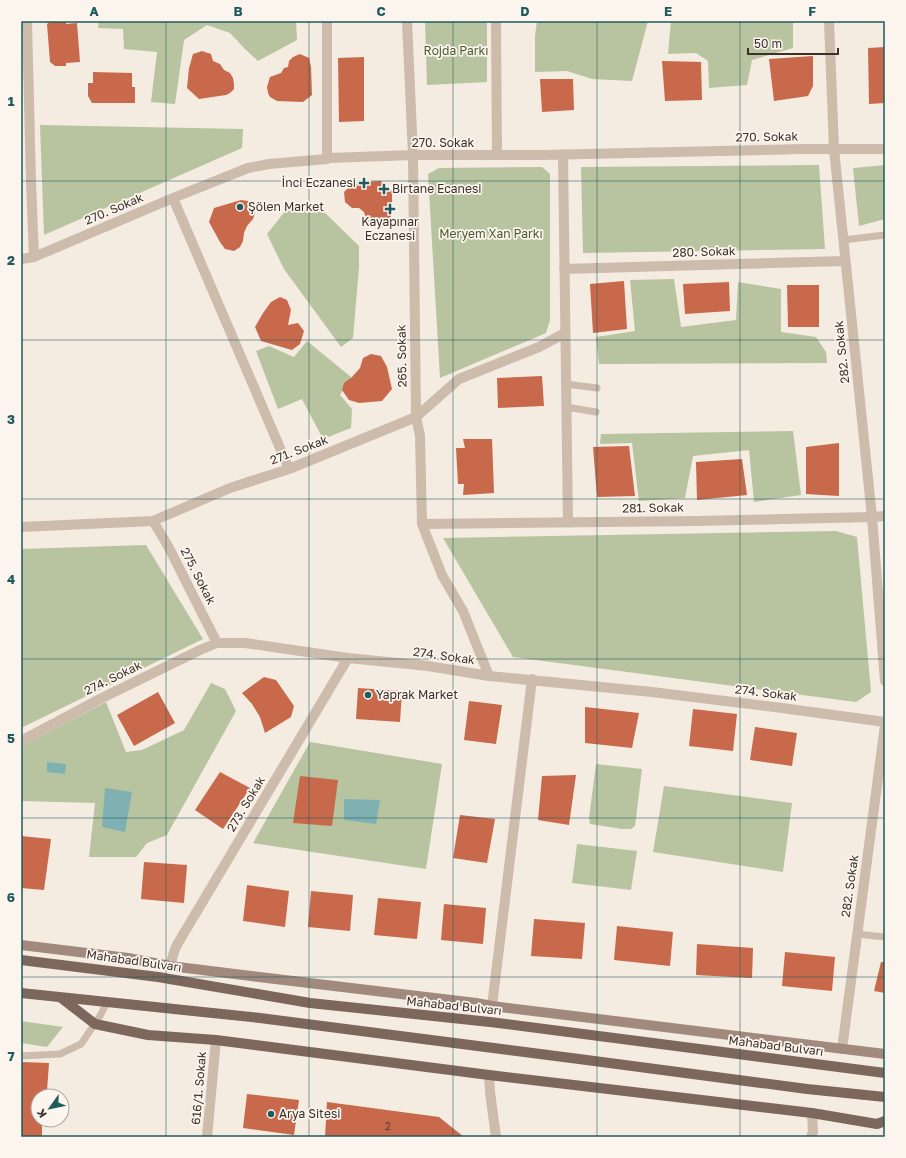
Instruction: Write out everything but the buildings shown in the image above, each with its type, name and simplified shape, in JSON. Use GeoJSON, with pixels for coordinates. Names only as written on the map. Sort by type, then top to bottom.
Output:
{"type":"FeatureCollection","features":[{"type":"Feature","properties":{"kind":"main road"},"geometry":{"type":"LineString","coordinates":[[21,945],[128,958],[170,966],[476,1003],[842,1050],[885,1054]]}},
{"type":"Feature","properties":{"kind":"main road","name":"Mahabad Bulvarı"},"geometry":{"type":"LineString","coordinates":[[21,960],[158,977],[310,1003],[490,1022],[885,1073]]}},
{"type":"Feature","properties":{"kind":"main road"},"geometry":{"type":"LineString","coordinates":[[21,993],[260,1018],[807,1089],[885,1097]]}},
{"type":"Feature","properties":{"kind":"main road"},"geometry":{"type":"LineString","coordinates":[[60,997],[95,1024],[148,1035],[216,1040],[489,1075],[812,1113],[877,1124],[885,1121]]}},
{"type":"Feature","properties":{"kind":"street"},"geometry":{"type":"LineString","coordinates":[[28,21],[34,257]]}},
{"type":"Feature","properties":{"kind":"street"},"geometry":{"type":"LineString","coordinates":[[327,21],[327,159]]}},
{"type":"Feature","properties":{"kind":"street","name":"265. Sokak"},"geometry":{"type":"LineString","coordinates":[[407,21],[413,156],[416,417],[420,436],[422,524],[442,575],[463,611],[490,676]]}},
{"type":"Feature","properties":{"kind":"street"},"geometry":{"type":"LineString","coordinates":[[496,21],[497,156]]}},
{"type":"Feature","properties":{"kind":"street","name":"282. Sokak"},"geometry":{"type":"LineString","coordinates":[[829,21],[834,149],[872,517],[885,681]]}},
{"type":"Feature","properties":{"kind":"street","name":"270. Sokak"},"geometry":{"type":"LineString","coordinates":[[21,259],[34,257],[248,168],[270,164],[329,158],[885,149]]}},
{"type":"Feature","properties":{"kind":"street"},"geometry":{"type":"LineString","coordinates":[[563,155],[568,522]]}},
{"type":"Feature","properties":{"kind":"street"},"geometry":{"type":"LineString","coordinates":[[173,198],[289,469]]}},
{"type":"Feature","properties":{"kind":"street","name":"280. Sokak"},"geometry":{"type":"LineString","coordinates":[[564,269],[845,261]]}},
{"type":"Feature","properties":{"kind":"street","name":"271. Sokak"},"geometry":{"type":"LineString","coordinates":[[21,527],[153,522],[230,488],[289,469],[416,417],[459,379],[539,347],[565,333]]}},
{"type":"Feature","properties":{"kind":"street","name":"281. Sokak"},"geometry":{"type":"LineString","coordinates":[[422,524],[885,516]]}},
{"type":"Feature","properties":{"kind":"street","name":"275. Sokak"},"geometry":{"type":"LineString","coordinates":[[153,522],[168,546],[217,643]]}},
{"type":"Feature","properties":{"kind":"street","name":"274. Sokak"},"geometry":{"type":"LineString","coordinates":[[21,742],[100,699],[217,643],[245,643],[348,658],[428,666],[490,676],[532,679],[694,697],[885,724]]}},
{"type":"Feature","properties":{"kind":"street","name":"273. Sokak"},"geometry":{"type":"LineString","coordinates":[[170,966],[178,943],[348,658]]}},
{"type":"Feature","properties":{"kind":"street"},"geometry":{"type":"LineString","coordinates":[[492,1006],[532,679]]}},
{"type":"Feature","properties":{"kind":"street","name":"282. Sokak"},"geometry":{"type":"LineString","coordinates":[[842,1050],[885,724]]}},
{"type":"Feature","properties":{"kind":"street","name":"616/1. Sokak"},"geometry":{"type":"LineString","coordinates":[[208,1137],[216,1040]]}},
{"type":"Feature","properties":{"kind":"street"},"geometry":{"type":"LineString","coordinates":[[489,1075],[496,1137]]}},
{"type":"Feature","properties":{"kind":"street"},"geometry":{"type":"LineString","coordinates":[[811,1137],[813,1132],[812,1113]]}},
{"type":"Feature","properties":{"kind":"lane"},"geometry":{"type":"LineString","coordinates":[[843,240],[885,235]]}},
{"type":"Feature","properties":{"kind":"lane"},"geometry":{"type":"LineString","coordinates":[[566,384],[597,388]]}},
{"type":"Feature","properties":{"kind":"lane"},"geometry":{"type":"LineString","coordinates":[[566,407],[596,412]]}},
{"type":"Feature","properties":{"kind":"lane"},"geometry":{"type":"LineString","coordinates":[[857,934],[885,937]]}},
{"type":"Feature","properties":{"kind":"lane"},"geometry":{"type":"LineString","coordinates":[[21,1056],[60,1054],[80,1044],[95,1024],[107,1002]]}},
{"type":"Feature","properties":{"kind":"green space"},"geometry":{"type":"Polygon","coordinates":[[[99,21],[296,21],[297,40],[258,61],[230,33],[207,25],[184,40],[175,104],[151,102],[157,52],[124,49],[123,29],[98,28],[99,21]]]}},
{"type":"Feature","properties":{"kind":"green space","name":"Rojda Parkı"},"geometry":{"type":"Polygon","coordinates":[[[425,21],[487,21],[487,82],[427,85],[425,21]]]}},
{"type":"Feature","properties":{"kind":"green space"},"geometry":{"type":"Polygon","coordinates":[[[537,21],[648,21],[632,81],[592,79],[567,71],[535,72],[535,36],[537,21]]]}},
{"type":"Feature","properties":{"kind":"green space"},"geometry":{"type":"Polygon","coordinates":[[[671,21],[793,21],[793,48],[752,60],[747,85],[709,88],[708,61],[696,53],[668,54],[671,21]]]}},
{"type":"Feature","properties":{"kind":"green space"},"geometry":{"type":"Polygon","coordinates":[[[40,125],[243,129],[242,148],[44,235],[40,125]]]}},
{"type":"Feature","properties":{"kind":"green space"},"geometry":{"type":"Polygon","coordinates":[[[819,165],[825,249],[583,253],[581,167],[819,165]]]}},
{"type":"Feature","properties":{"kind":"green space"},"geometry":{"type":"Polygon","coordinates":[[[885,165],[885,219],[859,226],[853,168],[885,165]]]}},
{"type":"Feature","properties":{"kind":"green space","name":"Meryem Xan Parkı"},"geometry":{"type":"Polygon","coordinates":[[[542,167],[550,174],[550,320],[546,333],[440,378],[428,174],[439,168],[542,167]]]}},
{"type":"Feature","properties":{"kind":"green space"},"geometry":{"type":"Polygon","coordinates":[[[318,206],[359,246],[359,267],[353,338],[341,347],[284,269],[267,234],[286,210],[318,206]]]}},
{"type":"Feature","properties":{"kind":"green space"},"geometry":{"type":"Polygon","coordinates":[[[674,279],[681,327],[736,320],[738,282],[781,289],[781,332],[816,337],[826,352],[827,363],[599,364],[596,337],[635,331],[630,280],[674,279]]]}},
{"type":"Feature","properties":{"kind":"green space"},"geometry":{"type":"Polygon","coordinates":[[[307,341],[351,377],[340,395],[352,409],[351,428],[323,439],[302,399],[278,409],[256,351],[269,346],[294,357],[307,341]]]}},
{"type":"Feature","properties":{"kind":"green space"},"geometry":{"type":"Polygon","coordinates":[[[793,431],[801,495],[754,502],[749,450],[693,456],[685,498],[639,501],[632,443],[600,444],[601,434],[793,431]]]}},
{"type":"Feature","properties":{"kind":"green space"},"geometry":{"type":"Polygon","coordinates":[[[836,531],[857,537],[871,692],[856,702],[513,657],[443,538],[836,531]]]}},
{"type":"Feature","properties":{"kind":"green space"},"geometry":{"type":"Polygon","coordinates":[[[146,545],[203,639],[21,728],[21,549],[146,545]]]}},
{"type":"Feature","properties":{"kind":"green space"},"geometry":{"type":"Polygon","coordinates":[[[211,683],[225,689],[236,711],[167,835],[147,843],[136,857],[89,857],[95,803],[21,801],[21,746],[106,702],[126,752],[142,750],[184,730],[211,683]]]}},
{"type":"Feature","properties":{"kind":"green space"},"geometry":{"type":"Polygon","coordinates":[[[310,742],[442,764],[426,869],[253,843],[310,742]]]}},
{"type":"Feature","properties":{"kind":"green space"},"geometry":{"type":"Polygon","coordinates":[[[596,764],[642,769],[635,826],[631,829],[590,824],[589,818],[596,764]]]}},
{"type":"Feature","properties":{"kind":"green space"},"geometry":{"type":"Polygon","coordinates":[[[664,786],[792,803],[783,872],[653,852],[664,786]]]}},
{"type":"Feature","properties":{"kind":"green space"},"geometry":{"type":"Polygon","coordinates":[[[577,844],[637,851],[631,890],[572,883],[577,844]]]}},
{"type":"Feature","properties":{"kind":"green space"},"geometry":{"type":"Polygon","coordinates":[[[21,1021],[63,1027],[47,1047],[21,1043],[21,1021]]]}},
{"type":"Feature","properties":{"kind":"water"},"geometry":{"type":"Polygon","coordinates":[[[47,762],[66,764],[65,774],[47,772],[47,762]]]}},
{"type":"Feature","properties":{"kind":"water"},"geometry":{"type":"Polygon","coordinates":[[[105,788],[132,792],[125,832],[102,827],[105,788]]]}},
{"type":"Feature","properties":{"kind":"water"},"geometry":{"type":"Polygon","coordinates":[[[344,799],[380,800],[376,824],[344,820],[344,799]]]}},
{"type":"Feature","properties":{"kind":"place","name":"İnci Eczanesi"},"geometry":{"type":"Point","coordinates":[364,183]}},
{"type":"Feature","properties":{"kind":"place","name":"Birtane Ecanesi"},"geometry":{"type":"Point","coordinates":[384,189]}},
{"type":"Feature","properties":{"kind":"place","name":"Şölen Market"},"geometry":{"type":"Point","coordinates":[240,207]}},
{"type":"Feature","properties":{"kind":"place","name":"Kayapınar Eczanesi"},"geometry":{"type":"Point","coordinates":[390,209]}},
{"type":"Feature","properties":{"kind":"place","name":"Yaprak Market"},"geometry":{"type":"Point","coordinates":[368,695]}},
{"type":"Feature","properties":{"kind":"place","name":"Arya Sitesi"},"geometry":{"type":"Point","coordinates":[271,1114]}}]}
